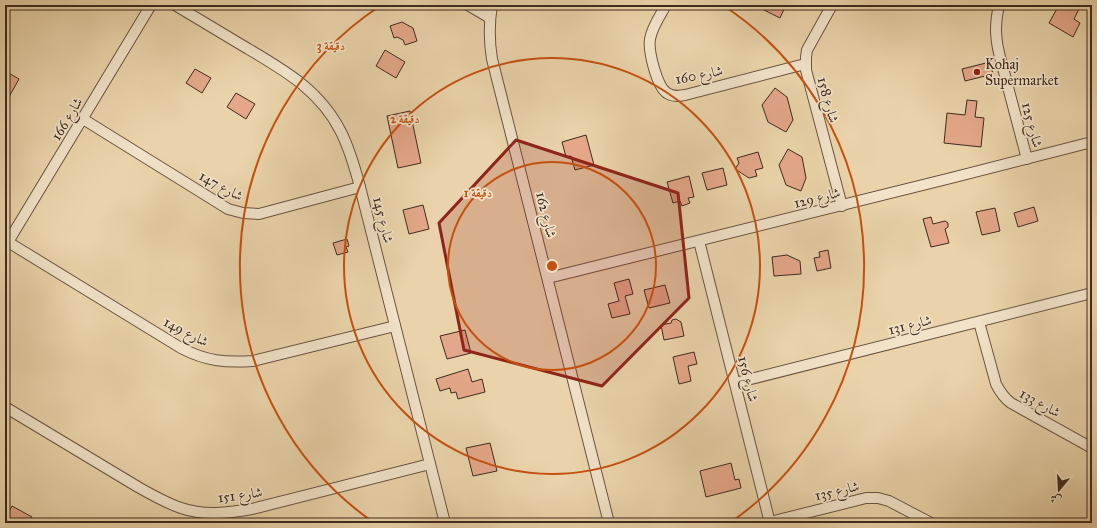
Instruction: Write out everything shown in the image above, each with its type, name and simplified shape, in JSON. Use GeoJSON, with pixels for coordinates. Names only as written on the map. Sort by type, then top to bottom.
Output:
{"type":"FeatureCollection","features":[{"type":"Feature","properties":{"kind":"street","name":"شارع 166"},"geometry":{"type":"LineString","coordinates":[[7,245],[152,5]]}},
{"type":"Feature","properties":{"kind":"street","name":"شارع 145"},"geometry":{"type":"LineString","coordinates":[[175,5],[299,80],[330,112],[341,132],[350,152],[360,187],[445,523]]}},
{"type":"Feature","properties":{"kind":"street"},"geometry":{"type":"LineString","coordinates":[[468,5],[490,18]]}},
{"type":"Feature","properties":{"kind":"street","name":"شارع 162"},"geometry":{"type":"LineString","coordinates":[[492,5],[490,18],[492,59],[609,523]]}},
{"type":"Feature","properties":{"kind":"street","name":"شارع 160"},"geometry":{"type":"LineString","coordinates":[[666,5],[652,30],[650,48],[651,56],[661,87],[668,94],[676,96],[685,95],[805,64]]}},
{"type":"Feature","properties":{"kind":"street","name":"شارع 158"},"geometry":{"type":"LineString","coordinates":[[832,5],[807,50],[805,64],[842,206]]}},
{"type":"Feature","properties":{"kind":"street","name":"شارع 125"},"geometry":{"type":"LineString","coordinates":[[999,5],[996,20],[996,39],[1027,159]]}},
{"type":"Feature","properties":{"kind":"street","name":"شارع 147"},"geometry":{"type":"LineString","coordinates":[[83,119],[228,209],[244,213],[259,214],[360,187]]}},
{"type":"Feature","properties":{"kind":"street","name":"شارع 129"},"geometry":{"type":"LineString","coordinates":[[548,278],[842,206],[1092,142]]}},
{"type":"Feature","properties":{"kind":"street","name":"شارع 156"},"geometry":{"type":"LineString","coordinates":[[699,241],[770,522]]}},
{"type":"Feature","properties":{"kind":"street","name":"شارع 149"},"geometry":{"type":"LineString","coordinates":[[7,245],[181,348],[193,354],[213,360],[233,362],[253,361],[395,326]]}},
{"type":"Feature","properties":{"kind":"street","name":"شارع 131"},"geometry":{"type":"LineString","coordinates":[[735,383],[1092,293]]}},
{"type":"Feature","properties":{"kind":"street","name":"شارع 133"},"geometry":{"type":"LineString","coordinates":[[979,322],[996,384],[1005,398],[1011,403],[1092,448]]}},
{"type":"Feature","properties":{"kind":"street","name":"شارع 151"},"geometry":{"type":"LineString","coordinates":[[5,407],[159,499],[181,508],[205,513],[229,513],[252,509],[430,464]]}},
{"type":"Feature","properties":{"kind":"street","name":"شارع 135"},"geometry":{"type":"LineString","coordinates":[[770,522],[855,500],[878,498],[889,501],[931,523]]}},
{"type":"Feature","properties":{"kind":"highlighted area"},"geometry":{"type":"Polygon","coordinates":[[[516,140],[678,193],[689,298],[602,386],[464,350],[439,223],[516,140]]]}},
{"type":"Feature","properties":{"kind":"building"},"geometry":{"type":"Polygon","coordinates":[[[754,5],[786,5],[780,18],[754,5]]]}},
{"type":"Feature","properties":{"kind":"building"},"geometry":{"type":"Polygon","coordinates":[[[1059,5],[1081,5],[1074,19],[1080,23],[1073,37],[1049,23],[1059,5]]]}},
{"type":"Feature","properties":{"kind":"building"},"geometry":{"type":"Polygon","coordinates":[[[402,22],[413,28],[417,41],[405,45],[403,40],[397,37],[394,38],[390,26],[402,22]]]}},
{"type":"Feature","properties":{"kind":"building"},"geometry":{"type":"Polygon","coordinates":[[[385,50],[405,62],[396,78],[376,66],[385,50]]]}},
{"type":"Feature","properties":{"kind":"building","name":"Kohaj Supermarket"},"geometry":{"type":"Polygon","coordinates":[[[990,62],[993,74],[965,81],[962,69],[990,62]]]}},
{"type":"Feature","properties":{"kind":"building"},"geometry":{"type":"Polygon","coordinates":[[[195,69],[211,78],[202,93],[186,83],[195,69]]]}},
{"type":"Feature","properties":{"kind":"building"},"geometry":{"type":"Polygon","coordinates":[[[5,71],[19,79],[5,104],[5,71]]]}},
{"type":"Feature","properties":{"kind":"building"},"geometry":{"type":"Polygon","coordinates":[[[775,88],[787,97],[793,120],[786,132],[768,122],[762,105],[775,88]]]}},
{"type":"Feature","properties":{"kind":"building"},"geometry":{"type":"Polygon","coordinates":[[[236,93],[255,104],[246,119],[227,107],[236,93]]]}},
{"type":"Feature","properties":{"kind":"building"},"geometry":{"type":"Polygon","coordinates":[[[967,100],[977,101],[975,117],[984,118],[981,147],[944,143],[947,113],[965,115],[967,100]]]}},
{"type":"Feature","properties":{"kind":"building"},"geometry":{"type":"Polygon","coordinates":[[[410,111],[421,163],[398,168],[387,116],[410,111]]]}},
{"type":"Feature","properties":{"kind":"building"},"geometry":{"type":"Polygon","coordinates":[[[586,135],[594,165],[575,170],[571,156],[566,157],[562,142],[586,135]]]}},
{"type":"Feature","properties":{"kind":"building"},"geometry":{"type":"Polygon","coordinates":[[[788,149],[802,157],[806,178],[801,191],[786,185],[779,165],[788,149]]]}},
{"type":"Feature","properties":{"kind":"building"},"geometry":{"type":"Polygon","coordinates":[[[758,152],[763,168],[755,170],[757,176],[749,178],[735,169],[739,163],[737,158],[758,152]]]}},
{"type":"Feature","properties":{"kind":"building"},"geometry":{"type":"Polygon","coordinates":[[[723,168],[727,185],[707,190],[702,173],[723,168]]]}},
{"type":"Feature","properties":{"kind":"building"},"geometry":{"type":"Polygon","coordinates":[[[689,176],[694,197],[688,198],[690,203],[682,206],[680,201],[673,203],[667,182],[689,176]]]}},
{"type":"Feature","properties":{"kind":"building"},"geometry":{"type":"Polygon","coordinates":[[[423,205],[429,229],[409,234],[403,210],[423,205]]]}},
{"type":"Feature","properties":{"kind":"building"},"geometry":{"type":"Polygon","coordinates":[[[1034,207],[1038,221],[1018,227],[1014,213],[1034,207]]]}},
{"type":"Feature","properties":{"kind":"building"},"geometry":{"type":"Polygon","coordinates":[[[995,208],[1000,231],[982,235],[976,212],[995,208]]]}},
{"type":"Feature","properties":{"kind":"building"},"geometry":{"type":"Polygon","coordinates":[[[931,217],[933,224],[945,221],[948,223],[948,227],[945,229],[949,243],[931,247],[923,219],[931,217]]]}},
{"type":"Feature","properties":{"kind":"building"},"geometry":{"type":"Polygon","coordinates":[[[347,239],[349,246],[346,247],[348,252],[337,255],[333,243],[347,239]]]}},
{"type":"Feature","properties":{"kind":"building"},"geometry":{"type":"Polygon","coordinates":[[[828,250],[831,268],[817,271],[814,258],[820,257],[819,252],[828,250]]]}},
{"type":"Feature","properties":{"kind":"building"},"geometry":{"type":"Polygon","coordinates":[[[787,255],[800,261],[801,274],[774,276],[772,257],[787,255]]]}},
{"type":"Feature","properties":{"kind":"building"},"geometry":{"type":"Polygon","coordinates":[[[629,279],[633,294],[625,296],[630,314],[612,318],[608,304],[619,301],[614,283],[629,279]]]}},
{"type":"Feature","properties":{"kind":"building"},"geometry":{"type":"Polygon","coordinates":[[[665,285],[670,303],[649,308],[644,290],[665,285]]]}},
{"type":"Feature","properties":{"kind":"building"},"geometry":{"type":"Polygon","coordinates":[[[676,319],[681,322],[684,336],[664,340],[661,325],[671,323],[672,320],[676,319]]]}},
{"type":"Feature","properties":{"kind":"building"},"geometry":{"type":"Polygon","coordinates":[[[465,330],[471,353],[447,359],[440,336],[465,330]]]}},
{"type":"Feature","properties":{"kind":"building"},"geometry":{"type":"Polygon","coordinates":[[[694,352],[697,364],[688,366],[691,381],[679,384],[673,357],[694,352]]]}},
{"type":"Feature","properties":{"kind":"building"},"geometry":{"type":"Polygon","coordinates":[[[468,369],[472,382],[482,379],[485,392],[458,399],[456,392],[451,393],[450,388],[440,391],[436,379],[468,369]]]}},
{"type":"Feature","properties":{"kind":"building"},"geometry":{"type":"Polygon","coordinates":[[[490,443],[497,471],[473,476],[466,448],[490,443]]]}},
{"type":"Feature","properties":{"kind":"building"},"geometry":{"type":"Polygon","coordinates":[[[731,463],[735,480],[739,479],[741,488],[706,497],[700,471],[731,463]]]}},
{"type":"Feature","properties":{"kind":"building"},"geometry":{"type":"Polygon","coordinates":[[[12,506],[32,517],[29,523],[5,523],[5,519],[12,506]]]}},
{"type":"Feature","properties":{"kind":"place","name":"Kohaj Supermarket"},"geometry":{"type":"Point","coordinates":[977,72]}}]}
